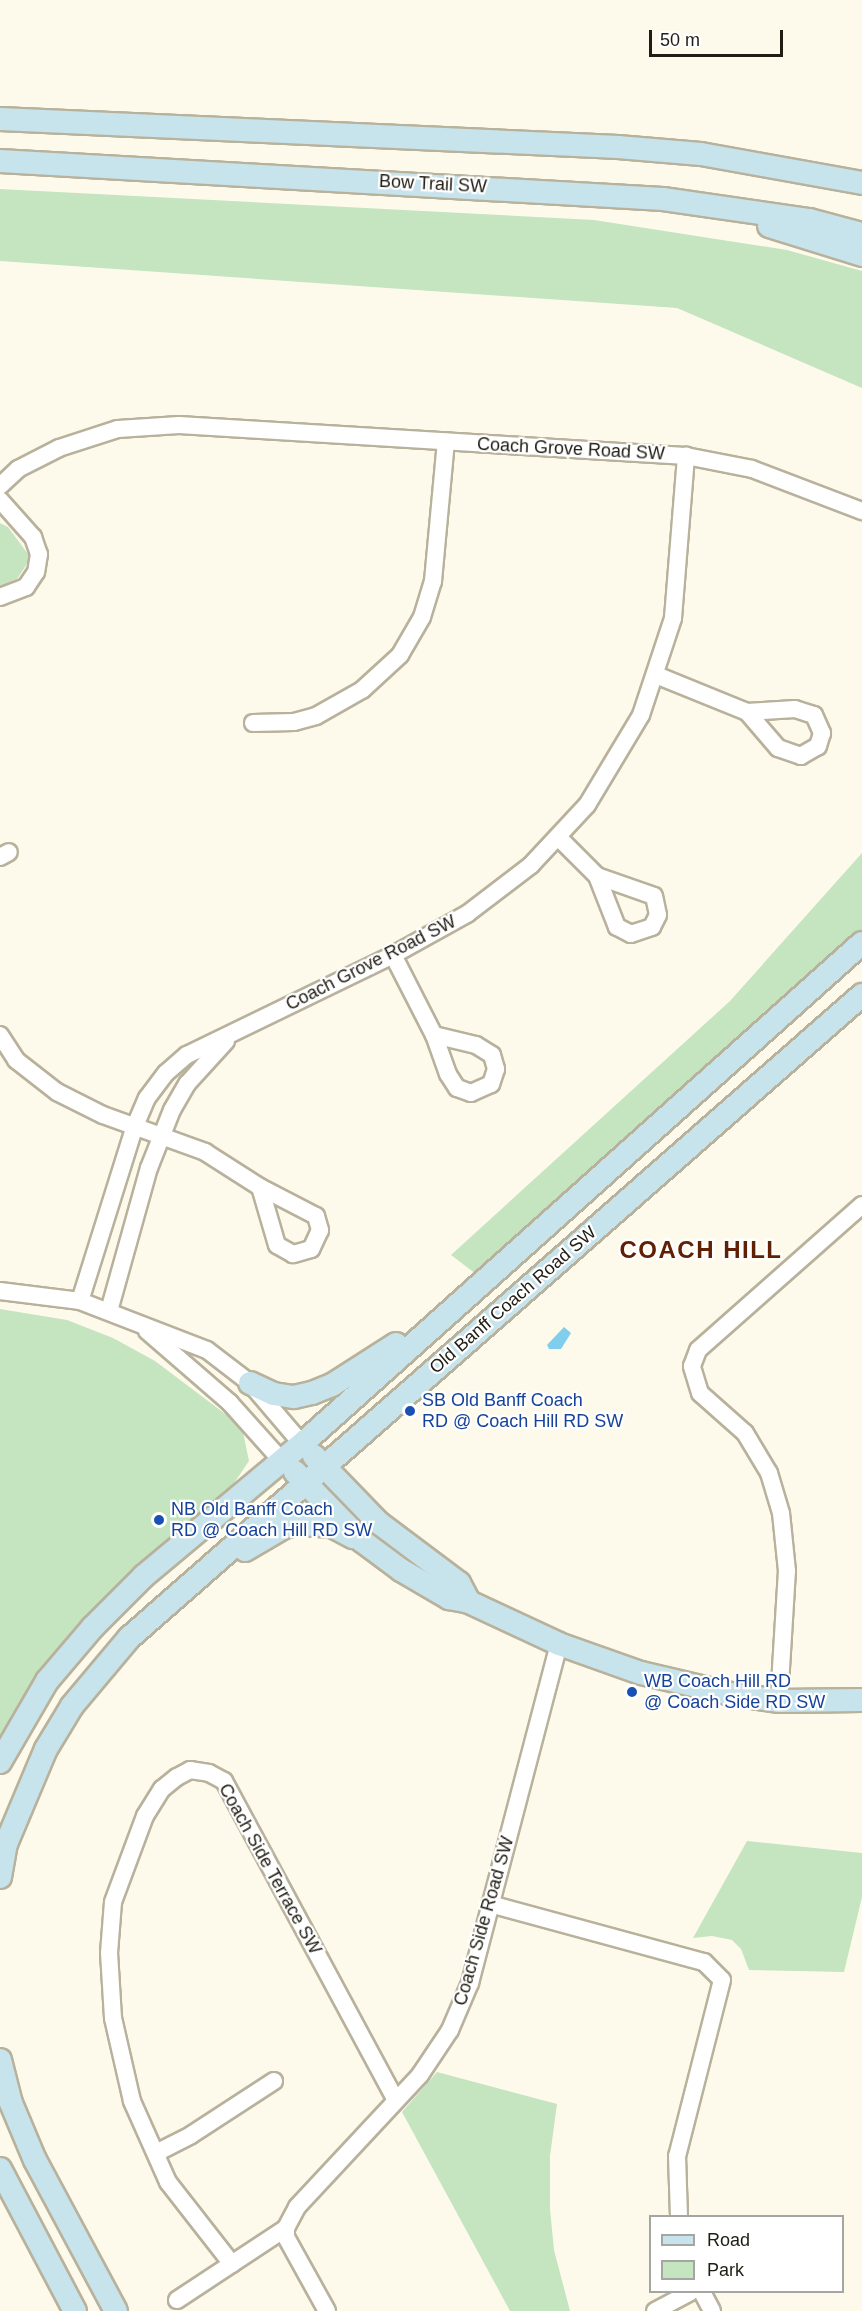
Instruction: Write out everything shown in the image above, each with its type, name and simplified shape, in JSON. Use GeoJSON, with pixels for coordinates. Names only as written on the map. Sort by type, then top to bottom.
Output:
{"type":"FeatureCollection","features":[{"type":"Feature","properties":{"kind":"main road"},"geometry":{"type":"LineString","coordinates":[[0,119],[618,147],[701,154],[862,183]]}},
{"type":"Feature","properties":{"kind":"main road","name":"Bow Trail SW"},"geometry":{"type":"LineString","coordinates":[[0,161],[663,199],[809,220],[862,234]]}},
{"type":"Feature","properties":{"kind":"main road"},"geometry":{"type":"LineString","coordinates":[[663,199],[862,255]]}},
{"type":"Feature","properties":{"kind":"main road","name":"Old Banff Coach Road SW"},"geometry":{"type":"LineString","coordinates":[[0,1762],[47,1681],[93,1626],[161,1561],[302,1444],[862,943]]}},
{"type":"Feature","properties":{"kind":"main road","name":"Old Banff Coach Road SW"},"geometry":{"type":"LineString","coordinates":[[0,1877],[6,1844],[26,1790],[72,1707],[129,1638],[862,995]]}},
{"type":"Feature","properties":{"kind":"main road"},"geometry":{"type":"LineString","coordinates":[[250,1383],[274,1394],[294,1397],[312,1393],[332,1385],[453,1308]]}},
{"type":"Feature","properties":{"kind":"main road"},"geometry":{"type":"LineString","coordinates":[[302,1444],[380,1523],[459,1583],[469,1602]]}},
{"type":"Feature","properties":{"kind":"main road"},"geometry":{"type":"LineString","coordinates":[[281,1460],[362,1541]]}},
{"type":"Feature","properties":{"kind":"main road"},"geometry":{"type":"LineString","coordinates":[[179,1594],[284,1527],[311,1523],[332,1526],[362,1541],[437,1592],[469,1602],[559,1644],[641,1673],[779,1701],[862,1700]]}},
{"type":"Feature","properties":{"kind":"main road"},"geometry":{"type":"LineString","coordinates":[[0,2060],[11,2103],[43,2177],[116,2311]]}},
{"type":"Feature","properties":{"kind":"main road"},"geometry":{"type":"LineString","coordinates":[[0,2169],[75,2311]]}},
{"type":"Feature","properties":{"kind":"street","name":"Coach Grove Road SW"},"geometry":{"type":"LineString","coordinates":[[0,486],[18,469],[59,448],[117,429],[146,426],[686,456],[678,588],[656,675],[641,715],[610,771],[558,837],[531,865],[492,896],[393,955],[187,1054],[166,1073],[147,1098],[135,1126],[80,1300]]}},
{"type":"Feature","properties":{"kind":"street"},"geometry":{"type":"LineString","coordinates":[[253,723],[294,722],[316,716],[362,690],[400,654],[422,617],[433,581],[446,442]]}},
{"type":"Feature","properties":{"kind":"street"},"geometry":{"type":"LineString","coordinates":[[686,456],[752,469],[862,511]]}},
{"type":"Feature","properties":{"kind":"street"},"geometry":{"type":"LineString","coordinates":[[0,500],[33,537],[39,554],[36,572],[26,587],[0,597]]}},
{"type":"Feature","properties":{"kind":"street"},"geometry":{"type":"LineString","coordinates":[[656,675],[747,712]]}},
{"type":"Feature","properties":{"kind":"street"},"geometry":{"type":"LineString","coordinates":[[558,837],[597,876]]}},
{"type":"Feature","properties":{"kind":"street"},"geometry":{"type":"LineString","coordinates":[[393,955],[434,1035]]}},
{"type":"Feature","properties":{"kind":"street","name":"Coach Grove Road SW"},"geometry":{"type":"LineString","coordinates":[[109,1311],[161,1135],[186,1084],[233,1033]]}},
{"type":"Feature","properties":{"kind":"street"},"geometry":{"type":"LineString","coordinates":[[0,1035],[16,1060],[57,1092],[135,1126],[206,1152],[260,1187]]}},
{"type":"Feature","properties":{"kind":"street"},"geometry":{"type":"LineString","coordinates":[[779,1701],[788,1571],[782,1513],[769,1473],[745,1432],[700,1393],[692,1366],[698,1350],[861,1207]]}},
{"type":"Feature","properties":{"kind":"street"},"geometry":{"type":"LineString","coordinates":[[0,1291],[80,1300],[137,1323],[172,1333],[207,1350],[250,1383],[302,1444]]}},
{"type":"Feature","properties":{"kind":"street"},"geometry":{"type":"LineString","coordinates":[[137,1323],[230,1403],[281,1460]]}},
{"type":"Feature","properties":{"kind":"street","name":"Coach Side Road SW"},"geometry":{"type":"LineString","coordinates":[[286,2228],[297,2207],[420,2075],[450,2030],[470,1983],[559,1644]]}},
{"type":"Feature","properties":{"kind":"street","name":"Coach Side Terrace SW"},"geometry":{"type":"LineString","coordinates":[[232,2264],[168,2182],[132,2101],[118,2053],[109,1935],[123,1868],[145,1816],[162,1789],[190,1770],[209,1773],[224,1781],[396,2100]]}},
{"type":"Feature","properties":{"kind":"street"},"geometry":{"type":"LineString","coordinates":[[490,1904],[704,1962],[722,1980],[677,2156],[679,2215]]}},
{"type":"Feature","properties":{"kind":"street"},"geometry":{"type":"LineString","coordinates":[[156,2153],[191,2135],[274,2081]]}},
{"type":"Feature","properties":{"kind":"street"},"geometry":{"type":"LineString","coordinates":[[177,2300],[286,2228]]}},
{"type":"Feature","properties":{"kind":"street"},"geometry":{"type":"LineString","coordinates":[[286,2228],[286,2237],[327,2311]]}},
{"type":"Feature","properties":{"kind":"street"},"geometry":{"type":"LineString","coordinates":[[655,2311],[688,2293]]}},
{"type":"Feature","properties":{"kind":"street"},"geometry":{"type":"LineString","coordinates":[[703,2293],[712,2311]]}},
{"type":"Feature","properties":{"kind":"green space"},"geometry":{"type":"Polygon","coordinates":[[[0,189],[594,220],[787,250],[862,271],[862,388],[677,308],[0,261],[0,189]]]}},
{"type":"Feature","properties":{"kind":"green space"},"geometry":{"type":"Polygon","coordinates":[[[0,523],[8,527],[31,558],[17,579],[0,586],[0,523]]]}},
{"type":"Feature","properties":{"kind":"green space"},"geometry":{"type":"Polygon","coordinates":[[[862,853],[862,933],[476,1274],[451,1255],[730,1001],[862,853]]]}},
{"type":"Feature","properties":{"kind":"green space"},"geometry":{"type":"Polygon","coordinates":[[[0,1309],[67,1320],[113,1338],[155,1361],[228,1416],[243,1432],[249,1461],[232,1486],[120,1583],[80,1626],[53,1656],[0,1735],[0,1309]]]}},
{"type":"Feature","properties":{"kind":"green space"},"geometry":{"type":"Polygon","coordinates":[[[747,1841],[862,1853],[862,1897],[844,1972],[749,1970],[741,1949],[732,1940],[712,1936],[693,1938],[747,1841]]]}},
{"type":"Feature","properties":{"kind":"green space"},"geometry":{"type":"Polygon","coordinates":[[[437,2072],[557,2104],[550,2156],[550,2209],[554,2250],[570,2311],[510,2311],[402,2112],[437,2072]]]}},
{"type":"Feature","properties":{"kind":"water"},"geometry":{"type":"Polygon","coordinates":[[[564,1327],[571,1333],[561,1349],[549,1349],[547,1345],[564,1327]]]}},
{"type":"Feature","properties":{"kind":"place","name":"SB Old Banff Coach RD @ Coach Hill RD SW"},"geometry":{"type":"Point","coordinates":[410,1411]}},
{"type":"Feature","properties":{"kind":"place","name":"NB Old Banff Coach RD @ Coach Hill RD SW"},"geometry":{"type":"Point","coordinates":[159,1520]}},
{"type":"Feature","properties":{"kind":"place","name":"WB Coach Hill RD @ Coach Side RD SW"},"geometry":{"type":"Point","coordinates":[632,1692]}},
{"type":"Feature","properties":{"kind":"district","name":"COACH HILL"},"geometry":{"type":"Point","coordinates":[701,1250]}}]}
